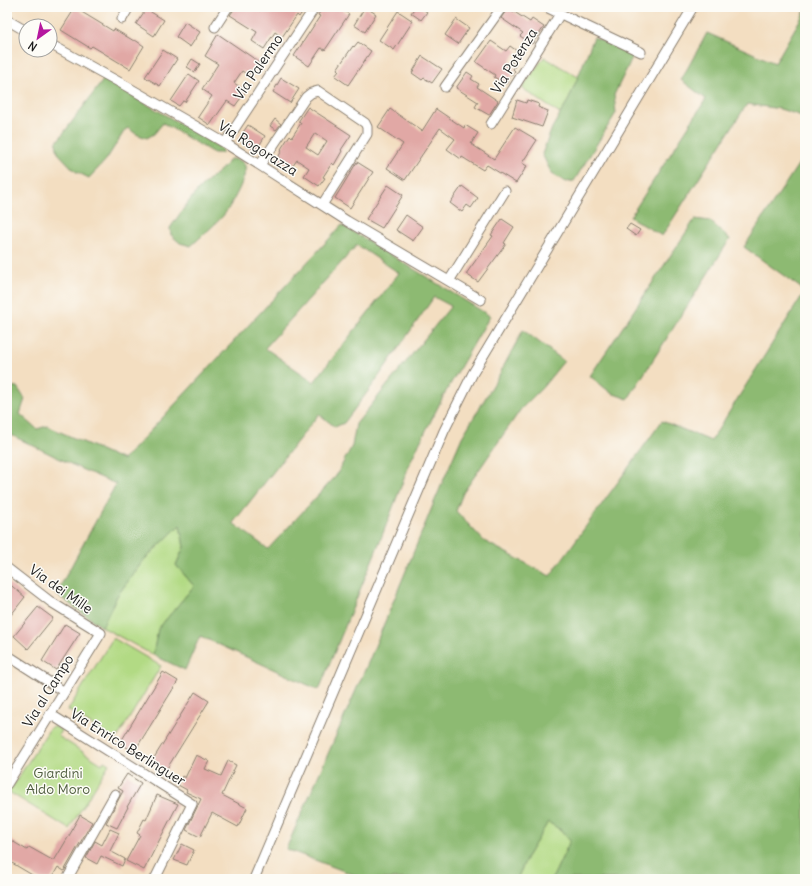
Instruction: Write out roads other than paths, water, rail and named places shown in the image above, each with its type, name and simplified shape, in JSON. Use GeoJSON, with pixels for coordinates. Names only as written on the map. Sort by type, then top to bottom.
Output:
{"type":"FeatureCollection","features":[{"type":"Feature","properties":{"kind":"street"},"geometry":{"type":"LineString","coordinates":[[122,19],[129,7]]}},
{"type":"Feature","properties":{"kind":"street"},"geometry":{"type":"LineString","coordinates":[[215,27],[228,7]]}},
{"type":"Feature","properties":{"kind":"street","name":"Via Palermo"},"geometry":{"type":"LineString","coordinates":[[225,143],[315,7]]}},
{"type":"Feature","properties":{"kind":"street"},"geometry":{"type":"LineString","coordinates":[[445,87],[502,7]]}},
{"type":"Feature","properties":{"kind":"street"},"geometry":{"type":"LineString","coordinates":[[546,7],[641,52]]}},
{"type":"Feature","properties":{"kind":"street"},"geometry":{"type":"LineString","coordinates":[[254,879],[444,431],[473,373],[693,7]]}},
{"type":"Feature","properties":{"kind":"street","name":"Via Potenza"},"geometry":{"type":"LineString","coordinates":[[491,124],[560,14]]}},
{"type":"Feature","properties":{"kind":"street"},"geometry":{"type":"LineString","coordinates":[[7,20],[18,26]]}},
{"type":"Feature","properties":{"kind":"street","name":"Via Rogorazza"},"geometry":{"type":"LineString","coordinates":[[58,48],[225,143],[322,205],[481,300]]}},
{"type":"Feature","properties":{"kind":"street"},"geometry":{"type":"LineString","coordinates":[[260,165],[306,98],[311,93],[318,91],[365,123],[367,127],[367,134],[322,205]]}},
{"type":"Feature","properties":{"kind":"street"},"geometry":{"type":"LineString","coordinates":[[449,281],[505,191]]}},
{"type":"Feature","properties":{"kind":"street","name":"Via dei Mille"},"geometry":{"type":"LineString","coordinates":[[7,568],[51,602],[101,633]]}},
{"type":"Feature","properties":{"kind":"street","name":"Via al Campo"},"geometry":{"type":"LineString","coordinates":[[7,784],[63,691],[101,633]]}},
{"type":"Feature","properties":{"kind":"street","name":"Via Enrico Berlinguer"},"geometry":{"type":"LineString","coordinates":[[7,655],[63,691]]}},
{"type":"Feature","properties":{"kind":"street","name":"Via Enrico Berlinguer"},"geometry":{"type":"LineString","coordinates":[[50,714],[192,804],[155,879]]}},
{"type":"Feature","properties":{"kind":"street"},"geometry":{"type":"LineString","coordinates":[[67,879],[115,794]]}},
{"type":"Feature","properties":{"kind":"park label","name":"Giardini Aldo Moro"},"geometry":{"type":"Point","coordinates":[58,782]}}]}
